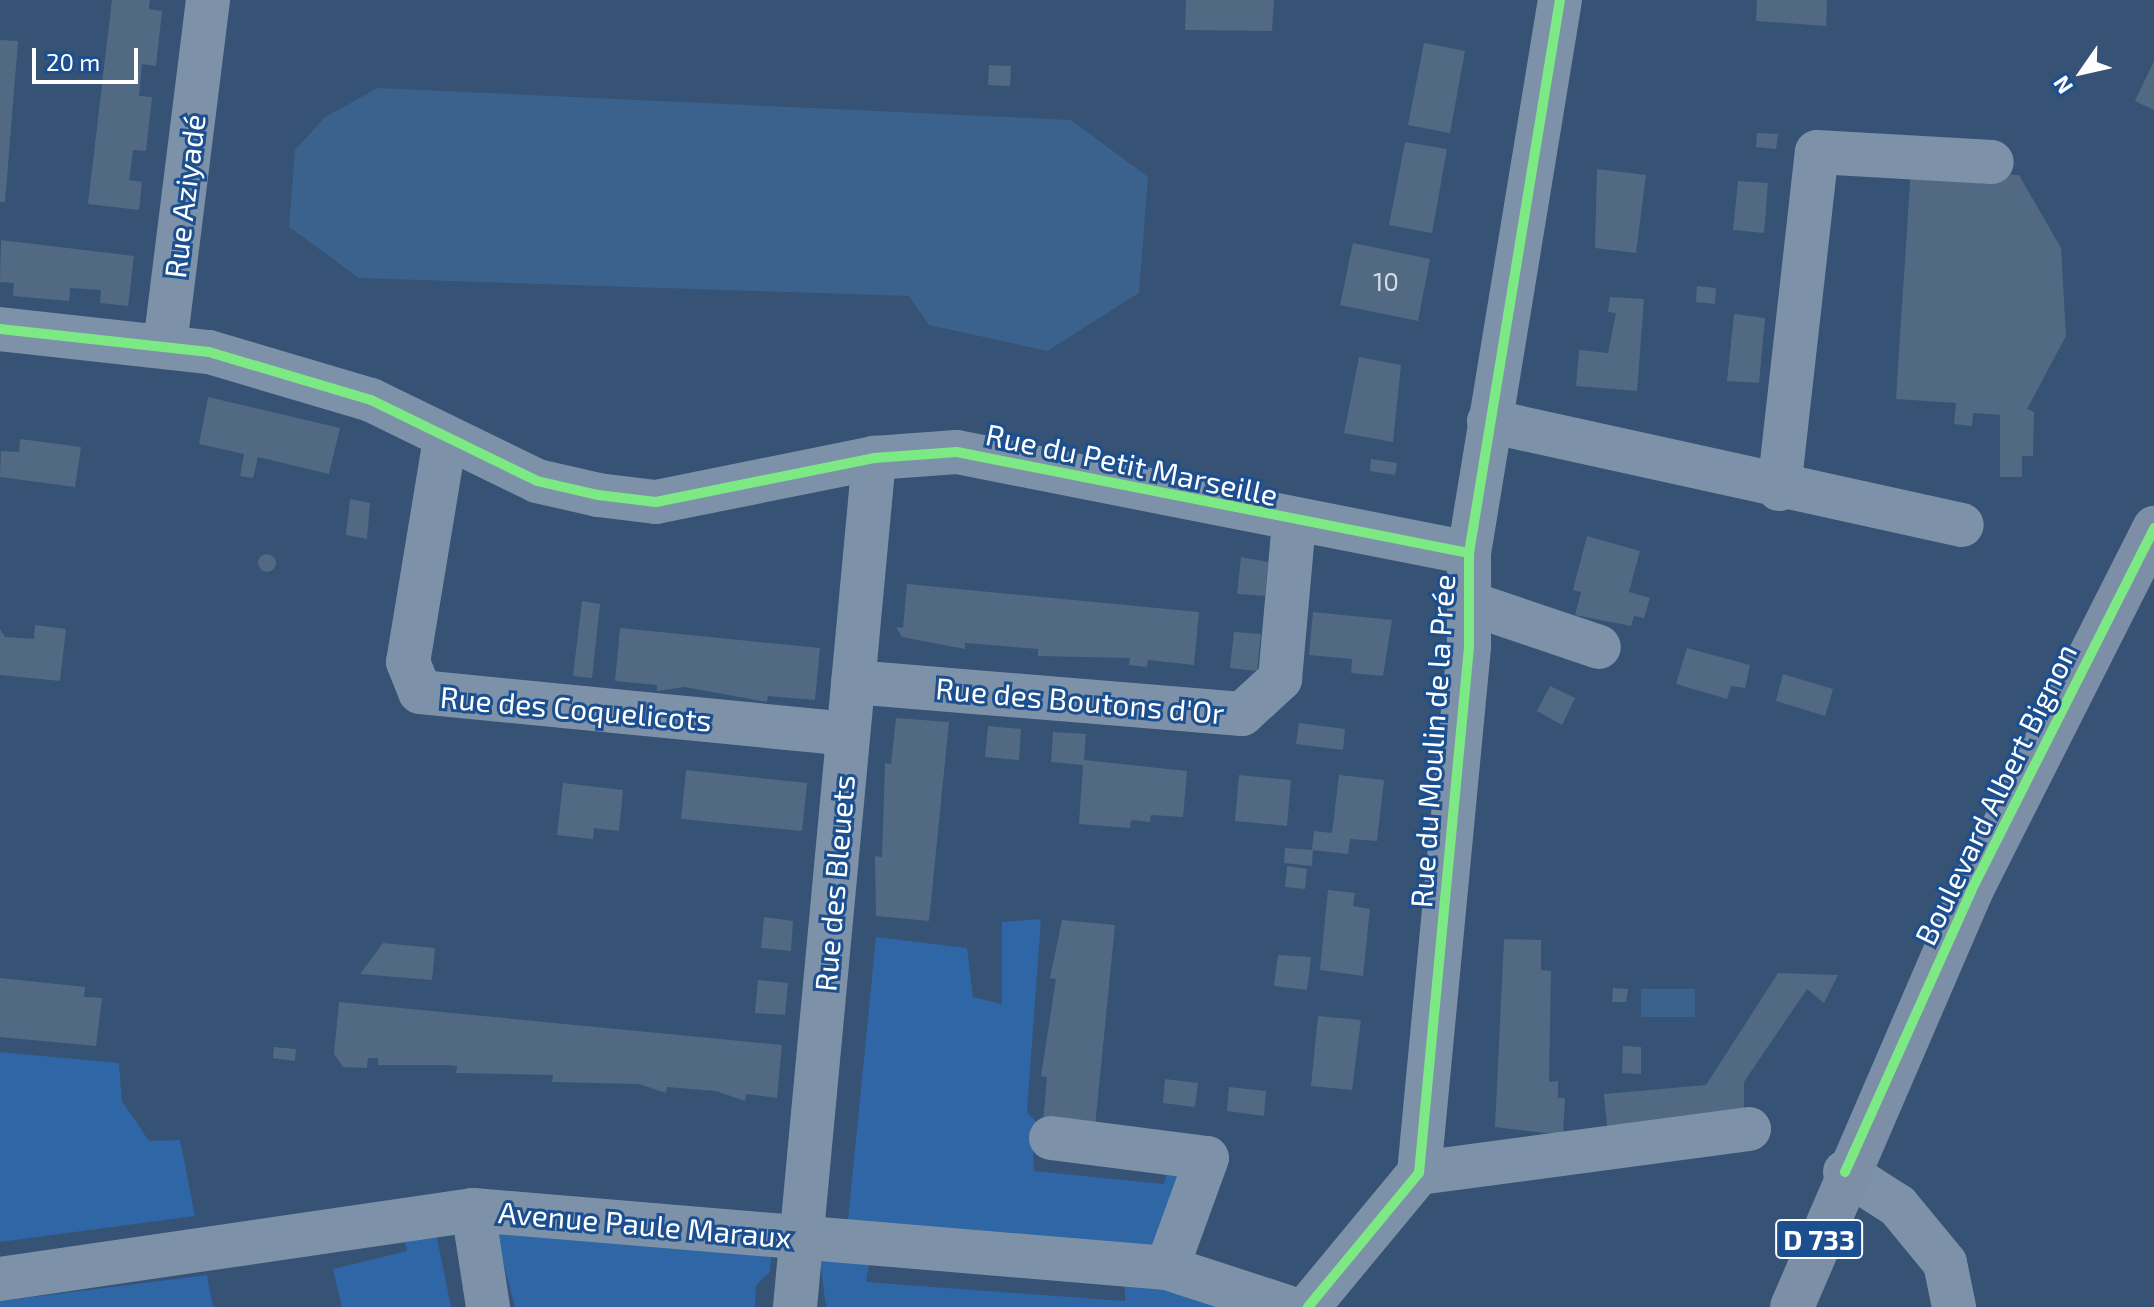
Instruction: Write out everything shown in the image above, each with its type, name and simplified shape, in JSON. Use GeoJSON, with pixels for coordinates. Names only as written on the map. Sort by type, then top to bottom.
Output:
{"type":"FeatureCollection","features":[{"type":"Feature","properties":{"kind":"main road","name":"Boulevard Albert Bignon"},"geometry":{"type":"LineString","coordinates":[[1792,1307],[1845,1172],[1971,891],[2154,528]]}},
{"type":"Feature","properties":{"kind":"street","name":"Rue Aziyadé"},"geometry":{"type":"LineString","coordinates":[[165,345],[208,0]]}},
{"type":"Feature","properties":{"kind":"street","name":"Rue du Moulin de la Prée"},"geometry":{"type":"LineString","coordinates":[[1419,1173],[1469,603],[1469,553],[1560,0]]}},
{"type":"Feature","properties":{"kind":"street"},"geometry":{"type":"LineString","coordinates":[[1779,489],[1817,152],[1992,162]]}},
{"type":"Feature","properties":{"kind":"street","name":"Rue du Petit Marseille"},"geometry":{"type":"LineString","coordinates":[[0,329],[165,345],[371,400],[445,439],[537,481],[656,502],[874,458],[957,452],[1294,522],[1469,553]]}},
{"type":"Feature","properties":{"kind":"street"},"geometry":{"type":"LineString","coordinates":[[1489,421],[1779,489],[1962,525]]}},
{"type":"Feature","properties":{"kind":"street","name":"Rue des Coquelicots"},"geometry":{"type":"LineString","coordinates":[[445,439],[408,662],[420,692],[848,734]]}},
{"type":"Feature","properties":{"kind":"street","name":"Rue des Bleuets"},"geometry":{"type":"LineString","coordinates":[[795,1307],[874,458]]}},
{"type":"Feature","properties":{"kind":"street","name":"Rue des Boutons d'Or"},"geometry":{"type":"LineString","coordinates":[[853,682],[1242,714],[1280,679],[1294,522]]}},
{"type":"Feature","properties":{"kind":"street"},"geometry":{"type":"LineString","coordinates":[[1469,603],[1599,647]]}},
{"type":"Feature","properties":{"kind":"street"},"geometry":{"type":"LineString","coordinates":[[1308,1307],[1419,1173],[1749,1129]]}},
{"type":"Feature","properties":{"kind":"street"},"geometry":{"type":"LineString","coordinates":[[1051,1138],[1207,1158],[1167,1268]]}},
{"type":"Feature","properties":{"kind":"street"},"geometry":{"type":"LineString","coordinates":[[1845,1172],[1898,1206],[1945,1263],[1954,1307]]}},
{"type":"Feature","properties":{"kind":"street"},"geometry":{"type":"LineString","coordinates":[[473,1210],[488,1307]]}},
{"type":"Feature","properties":{"kind":"street","name":"Avenue Paule Maraux"},"geometry":{"type":"LineString","coordinates":[[0,1279],[473,1210],[1167,1268],[1287,1307]]}},
{"type":"Feature","properties":{"kind":"shaded area"},"geometry":{"type":"Polygon","coordinates":[[[378,88],[1071,120],[1148,177],[1139,293],[1047,351],[929,325],[909,296],[359,278],[289,227],[295,150],[325,117],[378,88]]]}},
{"type":"Feature","properties":{"kind":"shaded area"},"geometry":{"type":"Polygon","coordinates":[[[1041,919],[1027,1112],[1051,1138],[1033,1149],[1034,1171],[1164,1184],[1172,1154],[1182,1171],[1152,1251],[848,1221],[876,937],[967,948],[973,997],[1002,1004],[1002,922],[1041,919]]]}},
{"type":"Feature","properties":{"kind":"shaded area"},"geometry":{"type":"Polygon","coordinates":[[[1641,989],[1695,989],[1695,1017],[1641,1017],[1641,989]]]}},
{"type":"Feature","properties":{"kind":"shaded area"},"geometry":{"type":"Polygon","coordinates":[[[0,1052],[119,1063],[122,1101],[149,1141],[180,1140],[195,1216],[0,1242],[0,1052]]]}},
{"type":"Feature","properties":{"kind":"shaded area"},"geometry":{"type":"Polygon","coordinates":[[[544,1216],[773,1234],[770,1272],[756,1285],[755,1307],[515,1307],[496,1235],[544,1216]]]}},
{"type":"Feature","properties":{"kind":"shaded area"},"geometry":{"type":"Polygon","coordinates":[[[437,1238],[451,1307],[342,1307],[333,1269],[407,1251],[404,1240],[437,1238]]]}},
{"type":"Feature","properties":{"kind":"shaded area"},"geometry":{"type":"Polygon","coordinates":[[[817,1238],[873,1242],[866,1282],[1125,1301],[1125,1265],[1266,1307],[826,1307],[817,1238]]]}},
{"type":"Feature","properties":{"kind":"shaded area"},"geometry":{"type":"Polygon","coordinates":[[[207,1275],[213,1307],[0,1307],[0,1301],[207,1275]]]}},
{"type":"Feature","properties":{"kind":"building"},"geometry":{"type":"Polygon","coordinates":[[[112,0],[150,0],[149,9],[162,11],[156,66],[142,64],[139,96],[152,97],[146,151],[133,150],[129,180],[142,182],[139,210],[88,204],[112,0]]]}},
{"type":"Feature","properties":{"kind":"building"},"geometry":{"type":"Polygon","coordinates":[[[1186,0],[1274,0],[1272,31],[1185,30],[1186,0]]]}},
{"type":"Feature","properties":{"kind":"building"},"geometry":{"type":"Polygon","coordinates":[[[1757,0],[1827,0],[1826,26],[1756,21],[1757,0]]]}},
{"type":"Feature","properties":{"kind":"building"},"geometry":{"type":"Polygon","coordinates":[[[0,40],[18,41],[5,202],[0,202],[0,40]]]}},
{"type":"Feature","properties":{"kind":"building"},"geometry":{"type":"Polygon","coordinates":[[[1424,43],[1465,51],[1450,133],[1408,125],[1424,43]]]}},
{"type":"Feature","properties":{"kind":"building"},"geometry":{"type":"Polygon","coordinates":[[[2154,61],[2154,110],[2135,101],[2154,61]]]}},
{"type":"Feature","properties":{"kind":"building"},"geometry":{"type":"Polygon","coordinates":[[[989,65],[1011,66],[1010,86],[988,85],[989,65]]]}},
{"type":"Feature","properties":{"kind":"building"},"geometry":{"type":"Polygon","coordinates":[[[1757,133],[1778,134],[1776,149],[1756,147],[1757,133]]]}},
{"type":"Feature","properties":{"kind":"building"},"geometry":{"type":"Polygon","coordinates":[[[1405,142],[1447,149],[1432,233],[1389,225],[1405,142]]]}},
{"type":"Feature","properties":{"kind":"building"},"geometry":{"type":"Polygon","coordinates":[[[1911,167],[1984,184],[1984,173],[2019,175],[2061,248],[2066,336],[2027,409],[2034,412],[2033,456],[2022,456],[2022,477],[2000,477],[2000,415],[1973,413],[1972,426],[1954,424],[1956,403],[1896,399],[1911,167]]]}},
{"type":"Feature","properties":{"kind":"building"},"geometry":{"type":"Polygon","coordinates":[[[1597,169],[1646,175],[1636,253],[1595,248],[1597,169]]]}},
{"type":"Feature","properties":{"kind":"building"},"geometry":{"type":"Polygon","coordinates":[[[1738,181],[1768,183],[1764,233],[1733,230],[1738,181]]]}},
{"type":"Feature","properties":{"kind":"building"},"geometry":{"type":"Polygon","coordinates":[[[1,240],[134,256],[128,306],[100,303],[101,290],[70,288],[69,301],[13,296],[14,283],[0,282],[1,240]]]}},
{"type":"Feature","properties":{"kind":"building"},"geometry":{"type":"Polygon","coordinates":[[[1353,243],[1430,259],[1418,321],[1340,305],[1353,243]]]}},
{"type":"Feature","properties":{"kind":"building"},"geometry":{"type":"Polygon","coordinates":[[[1697,286],[1716,288],[1715,304],[1696,302],[1697,286]]]}},
{"type":"Feature","properties":{"kind":"building"},"geometry":{"type":"Polygon","coordinates":[[[1610,297],[1644,299],[1637,391],[1576,386],[1579,350],[1608,353],[1616,313],[1608,312],[1610,297]]]}},
{"type":"Feature","properties":{"kind":"building"},"geometry":{"type":"Polygon","coordinates":[[[1734,314],[1765,318],[1759,383],[1727,381],[1734,314]]]}},
{"type":"Feature","properties":{"kind":"building"},"geometry":{"type":"Polygon","coordinates":[[[1359,357],[1401,365],[1393,442],[1344,433],[1359,357]]]}},
{"type":"Feature","properties":{"kind":"building"},"geometry":{"type":"Polygon","coordinates":[[[208,397],[340,428],[329,474],[258,457],[253,478],[240,476],[244,454],[199,444],[208,397]]]}},
{"type":"Feature","properties":{"kind":"building"},"geometry":{"type":"Polygon","coordinates":[[[20,439],[81,447],[75,487],[0,477],[1,451],[19,452],[20,439]]]}},
{"type":"Feature","properties":{"kind":"building"},"geometry":{"type":"Polygon","coordinates":[[[1371,459],[1397,463],[1395,475],[1370,471],[1371,459]]]}},
{"type":"Feature","properties":{"kind":"building"},"geometry":{"type":"Polygon","coordinates":[[[350,499],[370,503],[367,539],[346,535],[350,499]]]}},
{"type":"Feature","properties":{"kind":"building"},"geometry":{"type":"Polygon","coordinates":[[[1587,536],[1640,551],[1629,592],[1650,598],[1644,618],[1634,616],[1631,626],[1575,615],[1581,592],[1573,590],[1587,536]]]}},
{"type":"Feature","properties":{"kind":"building"},"geometry":{"type":"Polygon","coordinates":[[[263,554],[271,554],[276,563],[274,570],[263,572],[258,567],[258,559],[263,554]]]}},
{"type":"Feature","properties":{"kind":"building"},"geometry":{"type":"Polygon","coordinates":[[[1241,557],[1268,562],[1265,596],[1237,594],[1241,557]]]}},
{"type":"Feature","properties":{"kind":"building"},"geometry":{"type":"Polygon","coordinates":[[[907,584],[1199,612],[1194,665],[1148,660],[1147,667],[1129,665],[1130,658],[1038,656],[1038,649],[965,643],[965,649],[902,637],[896,627],[903,628],[907,584]]]}},
{"type":"Feature","properties":{"kind":"building"},"geometry":{"type":"Polygon","coordinates":[[[582,601],[600,604],[592,678],[573,676],[582,601]]]}},
{"type":"Feature","properties":{"kind":"building"},"geometry":{"type":"Polygon","coordinates":[[[1313,612],[1392,620],[1383,676],[1351,673],[1352,659],[1309,655],[1313,612]]]}},
{"type":"Feature","properties":{"kind":"building"},"geometry":{"type":"Polygon","coordinates":[[[35,625],[66,629],[60,681],[0,675],[0,629],[5,637],[34,639],[35,625]]]}},
{"type":"Feature","properties":{"kind":"building"},"geometry":{"type":"Polygon","coordinates":[[[620,628],[820,648],[815,700],[768,696],[767,702],[685,687],[657,691],[657,685],[615,681],[620,628]]]}},
{"type":"Feature","properties":{"kind":"building"},"geometry":{"type":"Polygon","coordinates":[[[1234,632],[1261,634],[1257,671],[1230,668],[1234,632]]]}},
{"type":"Feature","properties":{"kind":"building"},"geometry":{"type":"Polygon","coordinates":[[[1687,648],[1750,665],[1745,688],[1731,686],[1727,699],[1676,684],[1687,648]]]}},
{"type":"Feature","properties":{"kind":"building"},"geometry":{"type":"Polygon","coordinates":[[[1783,674],[1833,689],[1825,716],[1776,701],[1783,674]]]}},
{"type":"Feature","properties":{"kind":"building"},"geometry":{"type":"Polygon","coordinates":[[[1550,686],[1575,698],[1562,725],[1537,711],[1550,686]]]}},
{"type":"Feature","properties":{"kind":"building"},"geometry":{"type":"Polygon","coordinates":[[[896,718],[949,722],[929,921],[876,916],[875,856],[882,857],[885,763],[891,764],[896,718]]]}},
{"type":"Feature","properties":{"kind":"building"},"geometry":{"type":"Polygon","coordinates":[[[1299,723],[1345,729],[1343,750],[1296,744],[1299,723]]]}},
{"type":"Feature","properties":{"kind":"building"},"geometry":{"type":"Polygon","coordinates":[[[988,726],[1021,729],[1019,760],[985,757],[988,726]]]}},
{"type":"Feature","properties":{"kind":"building"},"geometry":{"type":"Polygon","coordinates":[[[1053,732],[1086,734],[1084,760],[1187,771],[1183,817],[1151,815],[1150,822],[1131,820],[1130,828],[1079,824],[1083,765],[1051,762],[1053,732]]]}},
{"type":"Feature","properties":{"kind":"building"},"geometry":{"type":"Polygon","coordinates":[[[686,770],[807,783],[802,831],[681,819],[686,770]]]}},
{"type":"Feature","properties":{"kind":"building"},"geometry":{"type":"Polygon","coordinates":[[[1239,775],[1291,780],[1287,826],[1235,821],[1239,775]]]}},
{"type":"Feature","properties":{"kind":"building"},"geometry":{"type":"Polygon","coordinates":[[[1339,775],[1384,780],[1377,841],[1350,839],[1348,854],[1312,850],[1314,831],[1332,833],[1339,775]]]}},
{"type":"Feature","properties":{"kind":"building"},"geometry":{"type":"Polygon","coordinates":[[[563,783],[623,790],[619,831],[594,828],[593,839],[557,835],[563,783]]]}},
{"type":"Feature","properties":{"kind":"building"},"geometry":{"type":"Polygon","coordinates":[[[1285,848],[1313,850],[1312,866],[1284,863],[1285,848]]]}},
{"type":"Feature","properties":{"kind":"building"},"geometry":{"type":"Polygon","coordinates":[[[1287,866],[1307,869],[1305,889],[1285,887],[1287,866]]]}},
{"type":"Feature","properties":{"kind":"building"},"geometry":{"type":"Polygon","coordinates":[[[1328,890],[1355,893],[1353,906],[1370,909],[1363,976],[1320,970],[1328,890]]]}},
{"type":"Feature","properties":{"kind":"building"},"geometry":{"type":"Polygon","coordinates":[[[764,917],[793,921],[791,951],[761,948],[764,917]]]}},
{"type":"Feature","properties":{"kind":"building"},"geometry":{"type":"Polygon","coordinates":[[[1062,920],[1115,925],[1095,1127],[1043,1122],[1047,1077],[1041,1076],[1056,979],[1050,978],[1062,920]]]}},
{"type":"Feature","properties":{"kind":"building"},"geometry":{"type":"Polygon","coordinates":[[[1504,939],[1541,940],[1541,970],[1551,971],[1549,1082],[1558,1081],[1558,1098],[1565,1098],[1563,1135],[1495,1127],[1504,939]]]}},
{"type":"Feature","properties":{"kind":"building"},"geometry":{"type":"Polygon","coordinates":[[[383,943],[435,948],[432,980],[360,974],[383,943]]]}},
{"type":"Feature","properties":{"kind":"building"},"geometry":{"type":"Polygon","coordinates":[[[1278,955],[1311,957],[1307,990],[1274,986],[1278,955]]]}},
{"type":"Feature","properties":{"kind":"building"},"geometry":{"type":"Polygon","coordinates":[[[1778,973],[1838,975],[1824,1003],[1807,989],[1744,1082],[1744,1114],[1607,1127],[1604,1094],[1706,1085],[1778,973]]]}},
{"type":"Feature","properties":{"kind":"building"},"geometry":{"type":"Polygon","coordinates":[[[0,978],[85,987],[84,997],[102,998],[96,1046],[0,1037],[0,978]]]}},
{"type":"Feature","properties":{"kind":"building"},"geometry":{"type":"Polygon","coordinates":[[[758,980],[788,983],[785,1015],[755,1013],[758,980]]]}},
{"type":"Feature","properties":{"kind":"building"},"geometry":{"type":"Polygon","coordinates":[[[1613,988],[1628,989],[1626,1002],[1612,1002],[1613,988]]]}},
{"type":"Feature","properties":{"kind":"building"},"geometry":{"type":"Polygon","coordinates":[[[339,1002],[782,1045],[777,1098],[746,1094],[745,1101],[716,1091],[667,1087],[666,1093],[639,1084],[552,1082],[553,1075],[456,1073],[457,1066],[378,1065],[378,1058],[368,1058],[367,1068],[343,1067],[334,1054],[339,1002]]]}},
{"type":"Feature","properties":{"kind":"building"},"geometry":{"type":"Polygon","coordinates":[[[1318,1016],[1361,1020],[1352,1090],[1311,1086],[1318,1016]]]}},
{"type":"Feature","properties":{"kind":"building"},"geometry":{"type":"Polygon","coordinates":[[[1623,1046],[1641,1047],[1641,1074],[1622,1073],[1623,1046]]]}},
{"type":"Feature","properties":{"kind":"building"},"geometry":{"type":"Polygon","coordinates":[[[274,1047],[296,1049],[295,1061],[273,1058],[274,1047]]]}},
{"type":"Feature","properties":{"kind":"building"},"geometry":{"type":"Polygon","coordinates":[[[1165,1079],[1198,1083],[1195,1107],[1163,1103],[1165,1079]]]}},
{"type":"Feature","properties":{"kind":"building"},"geometry":{"type":"Polygon","coordinates":[[[1229,1087],[1266,1091],[1264,1116],[1227,1111],[1229,1087]]]}},
{"type":"Feature","properties":{"kind":"cycle path"},"geometry":{"type":"LineString","coordinates":[[1308,1307],[1419,1173],[1469,647],[1469,553],[1560,0]]}},
{"type":"Feature","properties":{"kind":"cycle path"},"geometry":{"type":"LineString","coordinates":[[0,329],[209,352],[371,400],[537,481],[598,495],[656,502],[874,458],[957,452],[1469,553]]}},
{"type":"Feature","properties":{"kind":"cycle path"},"geometry":{"type":"LineString","coordinates":[[1845,1172],[1971,891],[2154,528]]}}]}
